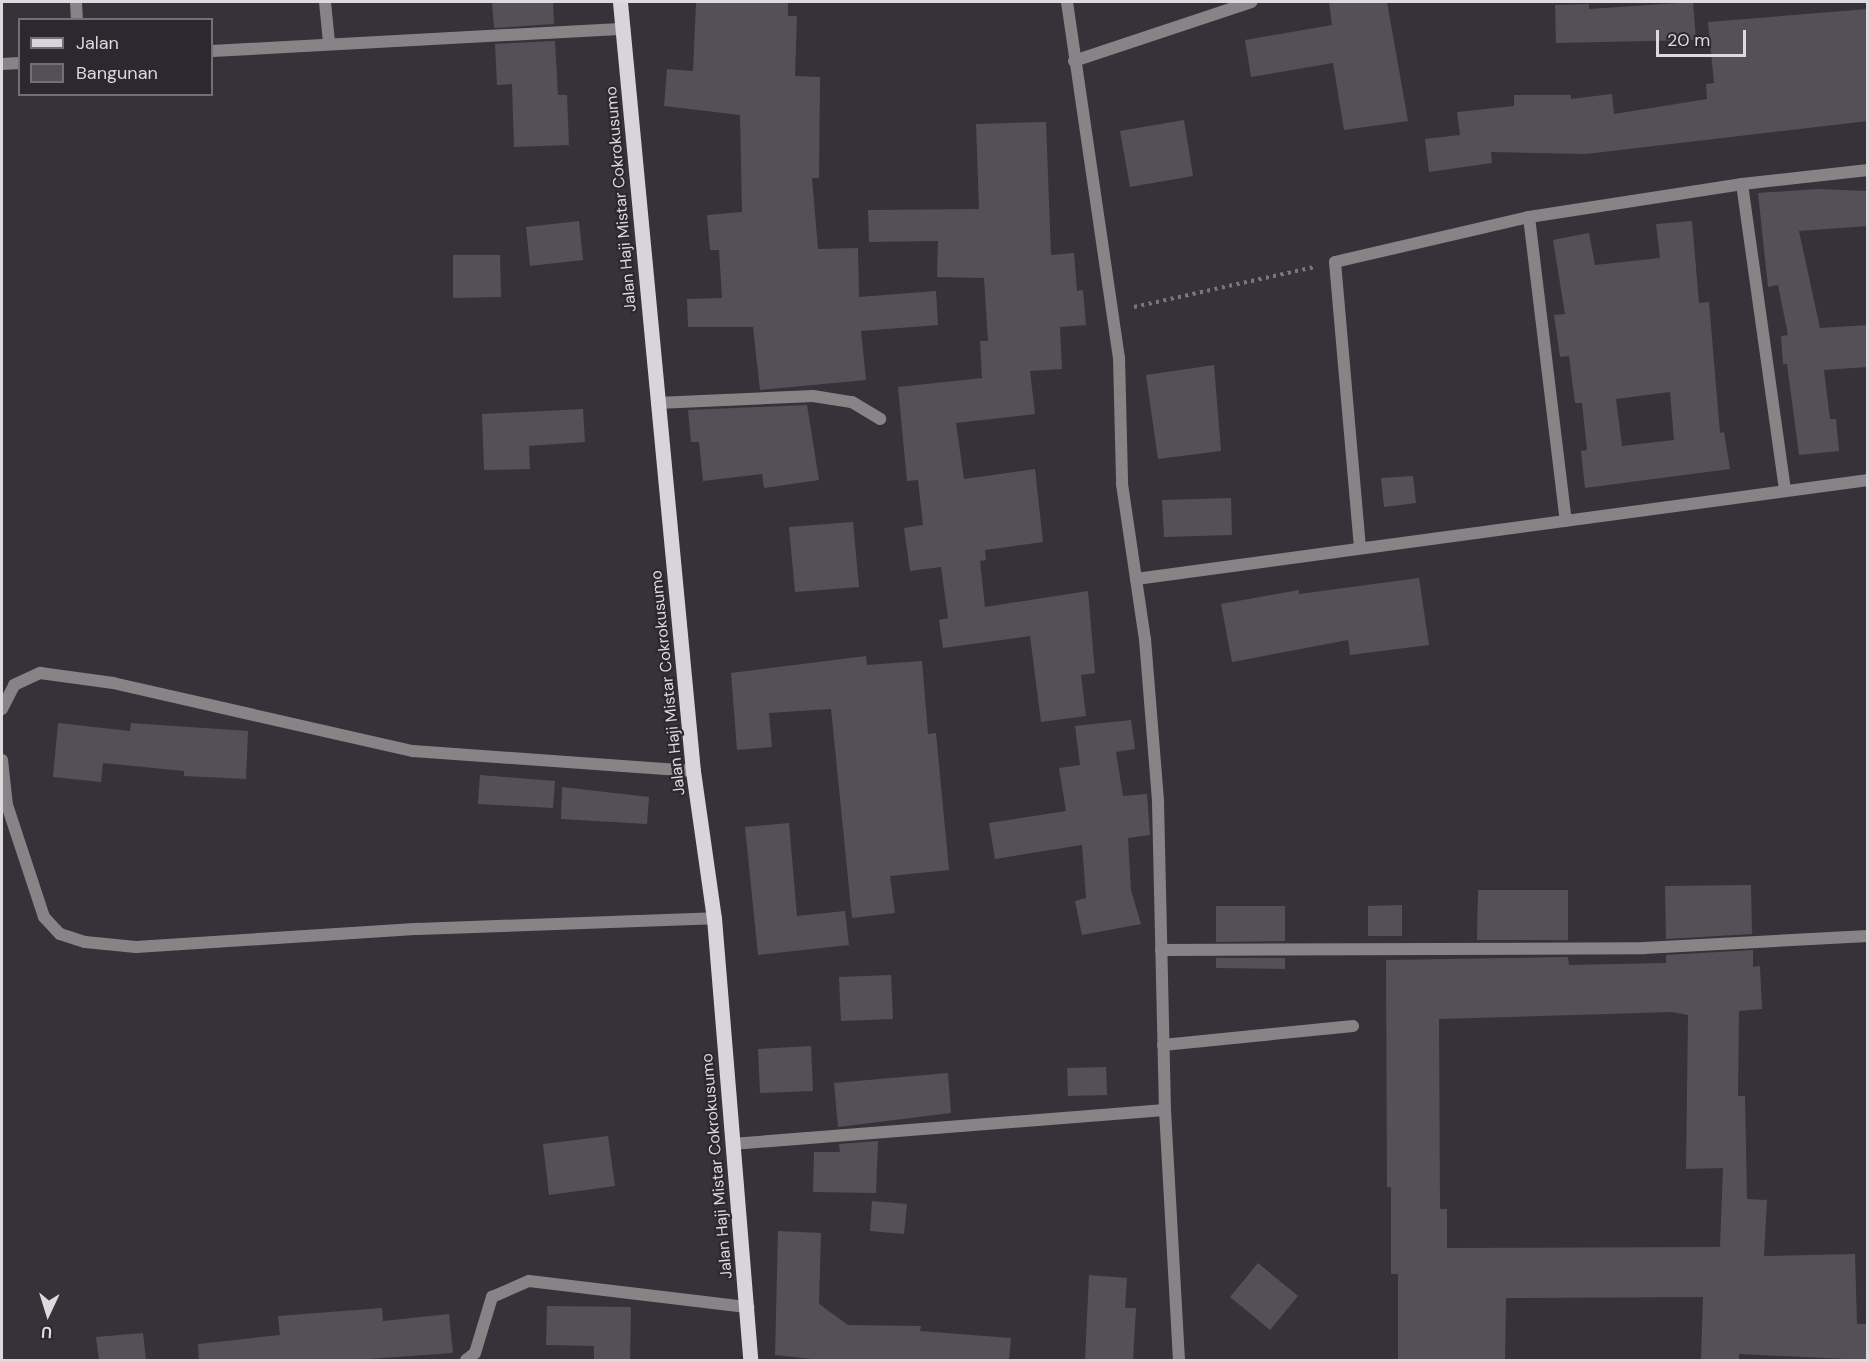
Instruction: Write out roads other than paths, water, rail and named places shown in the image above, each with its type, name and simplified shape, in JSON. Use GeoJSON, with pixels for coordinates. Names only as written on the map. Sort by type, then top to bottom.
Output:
{"type":"FeatureCollection","features":[{"type":"Feature","properties":{"kind":"main road","name":"Jalan Haji Mistar Cokrokusumo"},"geometry":{"type":"LineString","coordinates":[[620,2],[693,771],[714,918],[748,1307],[750,1360]]}},
{"type":"Feature","properties":{"kind":"street"},"geometry":{"type":"LineString","coordinates":[[76,2],[77,18]]}},
{"type":"Feature","properties":{"kind":"street"},"geometry":{"type":"LineString","coordinates":[[326,2],[329,42]]}},
{"type":"Feature","properties":{"kind":"street"},"geometry":{"type":"LineString","coordinates":[[1067,2],[1119,357],[1122,484],[1136,579],[1158,802],[1165,1110],[1179,1360]]}},
{"type":"Feature","properties":{"kind":"street"},"geometry":{"type":"LineString","coordinates":[[1074,61],[1251,2]]}},
{"type":"Feature","properties":{"kind":"street"},"geometry":{"type":"LineString","coordinates":[[213,51],[329,42],[624,29]]}},
{"type":"Feature","properties":{"kind":"street"},"geometry":{"type":"LineString","coordinates":[[2,64],[18,63]]}},
{"type":"Feature","properties":{"kind":"street"},"geometry":{"type":"LineString","coordinates":[[1360,548],[1335,262],[1529,217],[1742,184],[1868,170]]}},
{"type":"Feature","properties":{"kind":"street"},"geometry":{"type":"LineString","coordinates":[[1742,184],[1785,491]]}},
{"type":"Feature","properties":{"kind":"street"},"geometry":{"type":"LineString","coordinates":[[1529,217],[1566,521]]}},
{"type":"Feature","properties":{"kind":"street"},"geometry":{"type":"LineString","coordinates":[[657,403],[813,396],[852,402],[880,419]]}},
{"type":"Feature","properties":{"kind":"street"},"geometry":{"type":"LineString","coordinates":[[1136,579],[1868,480]]}},
{"type":"Feature","properties":{"kind":"street"},"geometry":{"type":"LineString","coordinates":[[2,709],[14,685],[40,673],[113,683],[413,751],[693,771]]}},
{"type":"Feature","properties":{"kind":"street"},"geometry":{"type":"LineString","coordinates":[[2,760],[7,806],[33,893],[44,916],[60,934],[85,942],[136,947],[418,929],[714,918]]}},
{"type":"Feature","properties":{"kind":"street"},"geometry":{"type":"LineString","coordinates":[[1161,950],[1644,948],[1868,936]]}},
{"type":"Feature","properties":{"kind":"street"},"geometry":{"type":"LineString","coordinates":[[1163,1045],[1353,1026]]}},
{"type":"Feature","properties":{"kind":"street"},"geometry":{"type":"LineString","coordinates":[[732,1144],[1165,1110]]}},
{"type":"Feature","properties":{"kind":"street"},"geometry":{"type":"LineString","coordinates":[[466,1360],[475,1353],[492,1297],[529,1281],[748,1307]]}}]}
